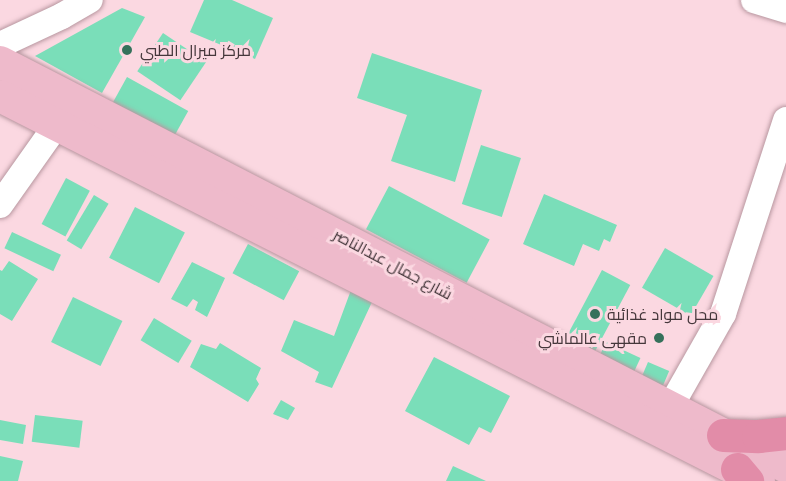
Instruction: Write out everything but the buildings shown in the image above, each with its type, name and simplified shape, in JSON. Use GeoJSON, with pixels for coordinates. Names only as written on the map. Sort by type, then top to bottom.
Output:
{"type":"FeatureCollection","features":[{"type":"Feature","properties":{"kind":"highway"},"geometry":{"type":"LineString","coordinates":[[723,435],[758,436],[786,433]]}},
{"type":"Feature","properties":{"kind":"main road","name":"شارع جمال عبدالناصر"},"geometry":{"type":"LineString","coordinates":[[0,62],[195,161],[669,409],[786,467]]}},
{"type":"Feature","properties":{"kind":"main road","name":"شارع جمال عبدالناصر"},"geometry":{"type":"LineString","coordinates":[[0,96],[748,477]]}},
{"type":"Feature","properties":{"kind":"street"},"geometry":{"type":"LineString","coordinates":[[0,45],[90,0]]}},
{"type":"Feature","properties":{"kind":"street"},"geometry":{"type":"LineString","coordinates":[[754,0],[786,10]]}},
{"type":"Feature","properties":{"kind":"street"},"geometry":{"type":"LineString","coordinates":[[669,409],[723,315],[786,120]]}},
{"type":"Feature","properties":{"kind":"street"},"geometry":{"type":"LineString","coordinates":[[0,205],[56,126]]}},
{"type":"Feature","properties":{"kind":"place","name":"مركز ميرال الطبي"},"geometry":{"type":"Point","coordinates":[127,50]}},
{"type":"Feature","properties":{"kind":"place","name":"محل مواد غذائية"},"geometry":{"type":"Point","coordinates":[595,314]}},
{"type":"Feature","properties":{"kind":"place","name":"مقهى عالماشي"},"geometry":{"type":"Point","coordinates":[659,338]}}]}
